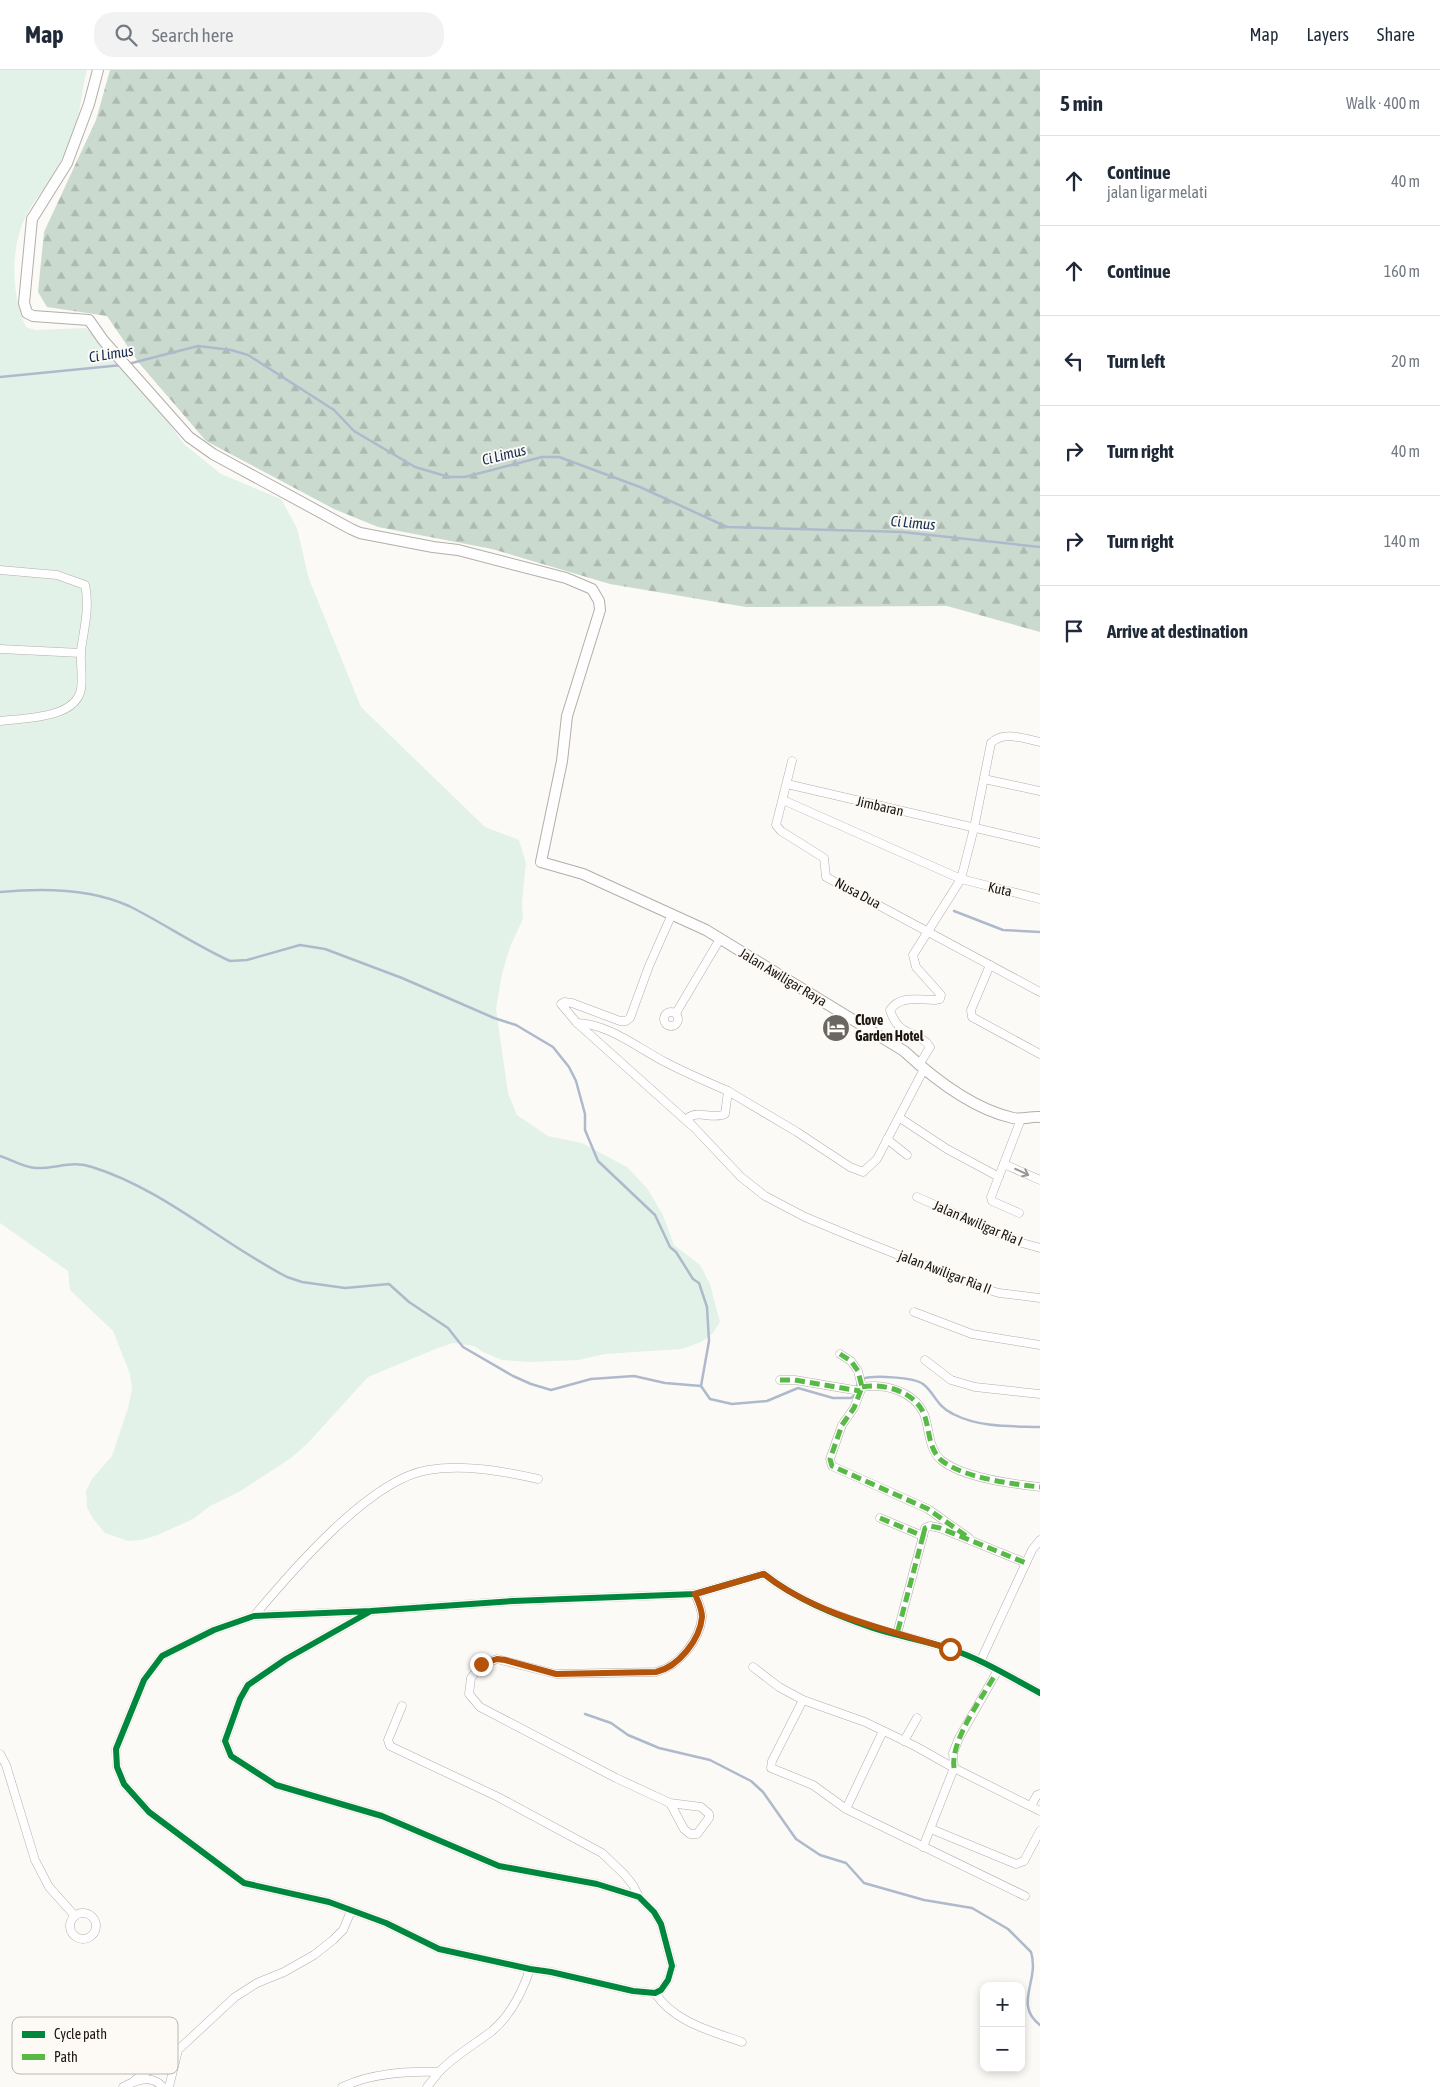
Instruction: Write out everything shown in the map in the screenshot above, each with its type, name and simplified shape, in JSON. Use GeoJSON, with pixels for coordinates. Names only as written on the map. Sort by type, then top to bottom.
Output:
{"type":"FeatureCollection","features":[{"type":"Feature","properties":{"kind":"street","name":"Jalan Awiligar Raya"},"geometry":{"type":"LineString","coordinates":[[98,70],[89,104],[67,164],[32,219],[25,310],[33,316],[63,317],[91,322],[103,340],[189,437],[213,454],[351,529],[360,533],[416,544],[458,550],[566,578],[592,589],[599,601],[600,610],[567,716],[562,761],[541,862],[583,874],[672,914],[720,939],[887,1040],[904,1051],[921,1067],[964,1096],[998,1113],[1021,1119],[1040,1117]]}},
{"type":"Feature","properties":{"kind":"street"},"geometry":{"type":"LineString","coordinates":[[0,570],[57,575],[85,585],[88,596],[81,653],[81,690],[72,705],[55,714],[0,721]]}},
{"type":"Feature","properties":{"kind":"street"},"geometry":{"type":"LineString","coordinates":[[0,649],[81,653]]}},
{"type":"Feature","properties":{"kind":"street"},"geometry":{"type":"LineString","coordinates":[[577,1023],[586,1024],[614,1034],[665,1062],[728,1091],[859,1172],[867,1170],[874,1164],[900,1118],[930,1047],[927,1042],[899,1028],[894,1022],[890,1010],[894,1003],[903,999],[940,998],[942,995],[916,966],[913,960],[916,950],[928,930],[961,880],[974,828],[991,743],[997,737],[1005,735],[1040,742]]}},
{"type":"Feature","properties":{"kind":"street","name":"Nusa Dua"},"geometry":{"type":"LineString","coordinates":[[792,761],[776,825],[781,831],[824,858],[826,877],[928,930]]}},
{"type":"Feature","properties":{"kind":"street"},"geometry":{"type":"LineString","coordinates":[[984,779],[1040,791]]}},
{"type":"Feature","properties":{"kind":"street","name":"Jimbaran"},"geometry":{"type":"LineString","coordinates":[[787,784],[974,828]]}},
{"type":"Feature","properties":{"kind":"street"},"geometry":{"type":"LineString","coordinates":[[783,800],[961,880]]}},
{"type":"Feature","properties":{"kind":"street"},"geometry":{"type":"LineString","coordinates":[[974,828],[1040,843]]}},
{"type":"Feature","properties":{"kind":"street","name":"Kuta"},"geometry":{"type":"LineString","coordinates":[[961,880],[1040,899]]}},
{"type":"Feature","properties":{"kind":"street","name":"jalan Awiligar Ria II"},"geometry":{"type":"LineString","coordinates":[[672,914],[649,966],[630,1018],[626,1021],[620,1021],[572,1003],[564,1002],[561,1004],[577,1023],[690,1125],[753,1188],[805,1217],[853,1238],[982,1288],[1040,1298]]}},
{"type":"Feature","properties":{"kind":"street"},"geometry":{"type":"LineString","coordinates":[[928,930],[1040,992]]}},
{"type":"Feature","properties":{"kind":"street"},"geometry":{"type":"LineString","coordinates":[[676,1013],[720,939]]}},
{"type":"Feature","properties":{"kind":"street"},"geometry":{"type":"LineString","coordinates":[[990,965],[971,1010],[972,1017],[978,1022],[1040,1054]]}},
{"type":"Feature","properties":{"kind":"street"},"geometry":{"type":"LineString","coordinates":[[690,1125],[689,1117],[692,1115],[718,1117],[725,1114],[728,1091]]}},
{"type":"Feature","properties":{"kind":"street"},"geometry":{"type":"LineString","coordinates":[[900,1118],[947,1149],[998,1177]]}},
{"type":"Feature","properties":{"kind":"street"},"geometry":{"type":"LineString","coordinates":[[1019,1213],[991,1199],[1021,1119]]}},
{"type":"Feature","properties":{"kind":"street"},"geometry":{"type":"LineString","coordinates":[[887,1140],[907,1155]]}},
{"type":"Feature","properties":{"kind":"street"},"geometry":{"type":"LineString","coordinates":[[1004,1164],[1040,1180]]}},
{"type":"Feature","properties":{"kind":"street","name":"Jalan Awiligar Ria I"},"geometry":{"type":"LineString","coordinates":[[917,1197],[1040,1248]]}},
{"type":"Feature","properties":{"kind":"street"},"geometry":{"type":"LineString","coordinates":[[914,1312],[972,1334],[1040,1345]]}},
{"type":"Feature","properties":{"kind":"street"},"geometry":{"type":"LineString","coordinates":[[840,1354],[851,1361],[858,1371],[861,1389],[854,1408],[842,1425],[830,1459],[832,1466],[928,1509],[969,1538]]}},
{"type":"Feature","properties":{"kind":"street"},"geometry":{"type":"LineString","coordinates":[[925,1360],[950,1380],[974,1387],[1040,1394]]}},
{"type":"Feature","properties":{"kind":"street"},"geometry":{"type":"LineString","coordinates":[[780,1380],[795,1380],[861,1389],[887,1387],[900,1391],[911,1399],[924,1414],[934,1451],[944,1462],[994,1480],[1040,1486]]}},
{"type":"Feature","properties":{"kind":"street"},"geometry":{"type":"LineString","coordinates":[[254,1616],[328,1534],[374,1495],[408,1476],[426,1470],[463,1467],[507,1472],[538,1479]]}},
{"type":"Feature","properties":{"kind":"street"},"geometry":{"type":"LineString","coordinates":[[880,1518],[923,1536]]}},
{"type":"Feature","properties":{"kind":"street"},"geometry":{"type":"LineString","coordinates":[[897,1634],[925,1528],[930,1526],[969,1538],[1026,1564]]}},
{"type":"Feature","properties":{"kind":"street"},"geometry":{"type":"LineString","coordinates":[[980,1662],[1037,1541],[1040,1540]]}},
{"type":"Feature","properties":{"kind":"street"},"geometry":{"type":"LineString","coordinates":[[402,1706],[388,1740],[390,1746],[498,1797],[602,1853],[624,1874],[633,1885],[639,1897],[650,1907],[661,1924],[672,1966],[668,1980],[661,1990],[655,1993],[633,1992],[551,1972],[439,1949],[386,1923],[329,1902],[253,1885],[235,1878],[149,1812],[124,1784],[117,1767],[116,1749],[151,1667],[162,1656],[205,1635],[254,1616],[371,1611],[513,1601],[695,1594],[764,1574],[788,1592],[872,1628],[950,1649],[998,1670],[1040,1693]]}},
{"type":"Feature","properties":{"kind":"street"},"geometry":{"type":"LineString","coordinates":[[670,1803],[684,1829],[690,1834],[697,1834],[709,1818],[709,1814],[700,1807],[670,1803],[616,1778],[480,1707],[469,1694],[469,1687],[471,1678],[481,1664],[497,1659],[556,1674],[656,1672],[665,1670],[684,1655],[700,1624],[701,1611],[695,1594]]}},
{"type":"Feature","properties":{"kind":"street"},"geometry":{"type":"LineString","coordinates":[[371,1611],[286,1659],[248,1685],[240,1699],[225,1741],[226,1749],[231,1756],[276,1785],[382,1816],[499,1866],[597,1884],[639,1897]]}},
{"type":"Feature","properties":{"kind":"street"},"geometry":{"type":"LineString","coordinates":[[753,1667],[779,1686],[803,1700],[883,1731],[1040,1811]]}},
{"type":"Feature","properties":{"kind":"street"},"geometry":{"type":"LineString","coordinates":[[923,1848],[954,1768],[953,1753],[959,1738],[998,1670]]}},
{"type":"Feature","properties":{"kind":"street"},"geometry":{"type":"LineString","coordinates":[[803,1700],[770,1766],[813,1785],[846,1809],[1025,1896]]}},
{"type":"Feature","properties":{"kind":"street"},"geometry":{"type":"LineString","coordinates":[[904,1741],[917,1718]]}},
{"type":"Feature","properties":{"kind":"street"},"geometry":{"type":"LineString","coordinates":[[846,1809],[883,1731]]}},
{"type":"Feature","properties":{"kind":"street"},"geometry":{"type":"LineString","coordinates":[[0,1754],[9,1775],[35,1860],[49,1887],[75,1916]]}},
{"type":"Feature","properties":{"kind":"street"},"geometry":{"type":"LineString","coordinates":[[1031,1806],[1037,1795],[1040,1794]]}},
{"type":"Feature","properties":{"kind":"street"},"geometry":{"type":"LineString","coordinates":[[931,1829],[1016,1864],[1024,1861],[1040,1832]]}},
{"type":"Feature","properties":{"kind":"street"},"geometry":{"type":"LineString","coordinates":[[178,2050],[235,1996],[256,1983],[284,1972],[314,1955],[333,1940],[344,1930],[352,1911]]}},
{"type":"Feature","properties":{"kind":"street"},"geometry":{"type":"LineString","coordinates":[[427,2087],[447,2063],[493,2030],[509,2013],[523,1990],[530,1969]]}},
{"type":"Feature","properties":{"kind":"street"},"geometry":{"type":"LineString","coordinates":[[655,1993],[661,2002],[675,2014],[742,2042]]}},
{"type":"Feature","properties":{"kind":"street"},"geometry":{"type":"LineString","coordinates":[[342,2087],[366,2078],[389,2074],[413,2071],[439,2072]]}},
{"type":"Feature","properties":{"kind":"street"},"geometry":{"type":"LineString","coordinates":[[123,2087],[144,2074]]}},
{"type":"Feature","properties":{"kind":"street"},"geometry":{"type":"LineString","coordinates":[[169,2087],[172,2074]]}},
{"type":"Feature","properties":{"kind":"street"},"geometry":{"type":"LineString","coordinates":[[135,2080],[154,2080],[162,2087]]}},
{"type":"Feature","properties":{"kind":"shaded area"},"geometry":{"type":"Polygon","coordinates":[[[0,70],[87,70],[72,137],[56,170],[29,211],[17,242],[14,272],[15,286],[17,301],[26,327],[35,330],[85,328],[94,335],[104,351],[119,367],[141,385],[184,444],[221,474],[281,499],[297,528],[309,579],[361,707],[485,827],[519,840],[526,863],[522,902],[523,919],[510,947],[502,974],[496,1009],[508,1093],[517,1115],[548,1136],[582,1143],[627,1167],[647,1188],[663,1215],[674,1245],[700,1265],[710,1284],[720,1322],[712,1334],[701,1342],[682,1349],[605,1354],[578,1360],[529,1362],[502,1360],[474,1346],[453,1343],[438,1348],[368,1377],[308,1443],[291,1458],[239,1492],[210,1506],[193,1519],[158,1535],[141,1540],[128,1541],[105,1533],[87,1508],[86,1491],[92,1479],[112,1456],[128,1408],[132,1389],[130,1374],[113,1331],[70,1290],[68,1271],[0,1223],[0,70]]]}},
{"type":"Feature","properties":{"kind":"green space"},"geometry":{"type":"Polygon","coordinates":[[[110,70],[1040,70],[1040,632],[947,606],[746,607],[610,584],[492,549],[378,527],[334,509],[206,441],[139,363],[107,316],[47,307],[38,292],[44,232],[96,120],[110,70]]]}},
{"type":"Feature","properties":{"kind":"waterway","name":"Ci Limus"},"geometry":{"type":"LineString","coordinates":[[128,364],[198,346],[231,350],[248,355],[334,410],[354,431],[415,467],[449,477],[465,477],[542,457],[559,457],[640,487],[727,527],[902,532],[1040,547]]}},
{"type":"Feature","properties":{"kind":"waterway","name":"Ci Limus"},"geometry":{"type":"LineString","coordinates":[[0,377],[122,365]]}},
{"type":"Feature","properties":{"kind":"waterway"},"geometry":{"type":"LineString","coordinates":[[0,892],[32,890],[65,891],[114,900],[129,906],[230,961],[247,960],[300,945],[325,949],[402,978],[494,1018],[516,1025],[553,1047],[569,1067],[576,1081],[585,1114],[585,1130],[598,1161],[655,1215],[670,1247],[676,1252],[693,1279],[699,1283],[707,1307],[709,1341],[701,1386],[710,1399],[732,1404],[767,1401],[798,1388],[833,1398],[851,1398],[855,1395],[858,1382]]}},
{"type":"Feature","properties":{"kind":"waterway"},"geometry":{"type":"LineString","coordinates":[[954,911],[1003,930],[1040,932]]}},
{"type":"Feature","properties":{"kind":"waterway"},"geometry":{"type":"LineString","coordinates":[[0,1156],[32,1168],[78,1164],[118,1177],[167,1203],[287,1277],[302,1282],[345,1288],[389,1284],[409,1302],[448,1328],[463,1347],[513,1376],[531,1384],[551,1390],[591,1379],[634,1376],[665,1383],[701,1386]]}},
{"type":"Feature","properties":{"kind":"waterway"},"geometry":{"type":"LineString","coordinates":[[862,1379],[903,1378],[918,1382],[923,1384],[947,1411],[974,1422],[1040,1427]]}},
{"type":"Feature","properties":{"kind":"waterway"},"geometry":{"type":"LineString","coordinates":[[585,1714],[611,1723],[628,1735],[659,1748],[710,1760],[751,1781],[763,1792],[796,1839],[820,1855],[846,1863],[864,1883],[924,1900],[972,1908],[1008,1929],[1031,1952],[1033,1963],[1028,2009],[1032,2017],[1040,2025]]}},
{"type":"Feature","properties":{"kind":"marked path"},"geometry":{"type":"LineString","coordinates":[[840,1354],[851,1361],[858,1371],[862,1387],[854,1408],[842,1425],[830,1459],[832,1466],[928,1509],[969,1538]]}},
{"type":"Feature","properties":{"kind":"marked path"},"geometry":{"type":"LineString","coordinates":[[780,1380],[795,1380],[860,1391]]}},
{"type":"Feature","properties":{"kind":"marked path"},"geometry":{"type":"LineString","coordinates":[[862,1387],[880,1386],[898,1390],[913,1400],[924,1414],[934,1450],[941,1460],[950,1466],[975,1476],[1040,1487]]}},
{"type":"Feature","properties":{"kind":"marked path"},"geometry":{"type":"LineString","coordinates":[[880,1518],[923,1536],[897,1634]]}},
{"type":"Feature","properties":{"kind":"marked path"},"geometry":{"type":"LineString","coordinates":[[923,1536],[925,1528],[930,1526],[940,1528],[1026,1563]]}},
{"type":"Feature","properties":{"kind":"marked path"},"geometry":{"type":"LineString","coordinates":[[954,1768],[954,1757],[962,1731],[998,1670]]}},
{"type":"Feature","properties":{"kind":"cycle path"},"geometry":{"type":"LineString","coordinates":[[371,1611],[254,1616],[214,1630],[162,1656],[144,1680],[116,1749],[117,1767],[124,1784],[149,1812],[244,1883],[329,1902],[386,1923],[439,1949],[633,1991],[655,1993],[661,1990],[668,1980],[672,1966],[661,1924],[654,1912],[639,1897],[597,1884],[499,1866],[382,1816],[276,1785],[231,1756],[225,1741],[240,1699],[248,1685],[286,1659],[371,1611],[513,1601],[695,1594],[764,1574],[802,1599],[830,1612],[873,1628],[959,1652],[995,1668],[1040,1693]]}},
{"type":"Feature","properties":{"kind":"place","name":"Clove Garden Hotel"},"geometry":{"type":"Point","coordinates":[836,1028]}},
{"type":"Feature","properties":{"kind":"route"},"geometry":{"type":"LineString","coordinates":[[481,1664],[497,1659],[505,1660],[556,1674],[656,1672],[665,1670],[684,1655],[700,1624],[702,1617],[700,1605],[695,1594],[764,1574],[788,1592],[872,1628],[950,1649]]}}]}
